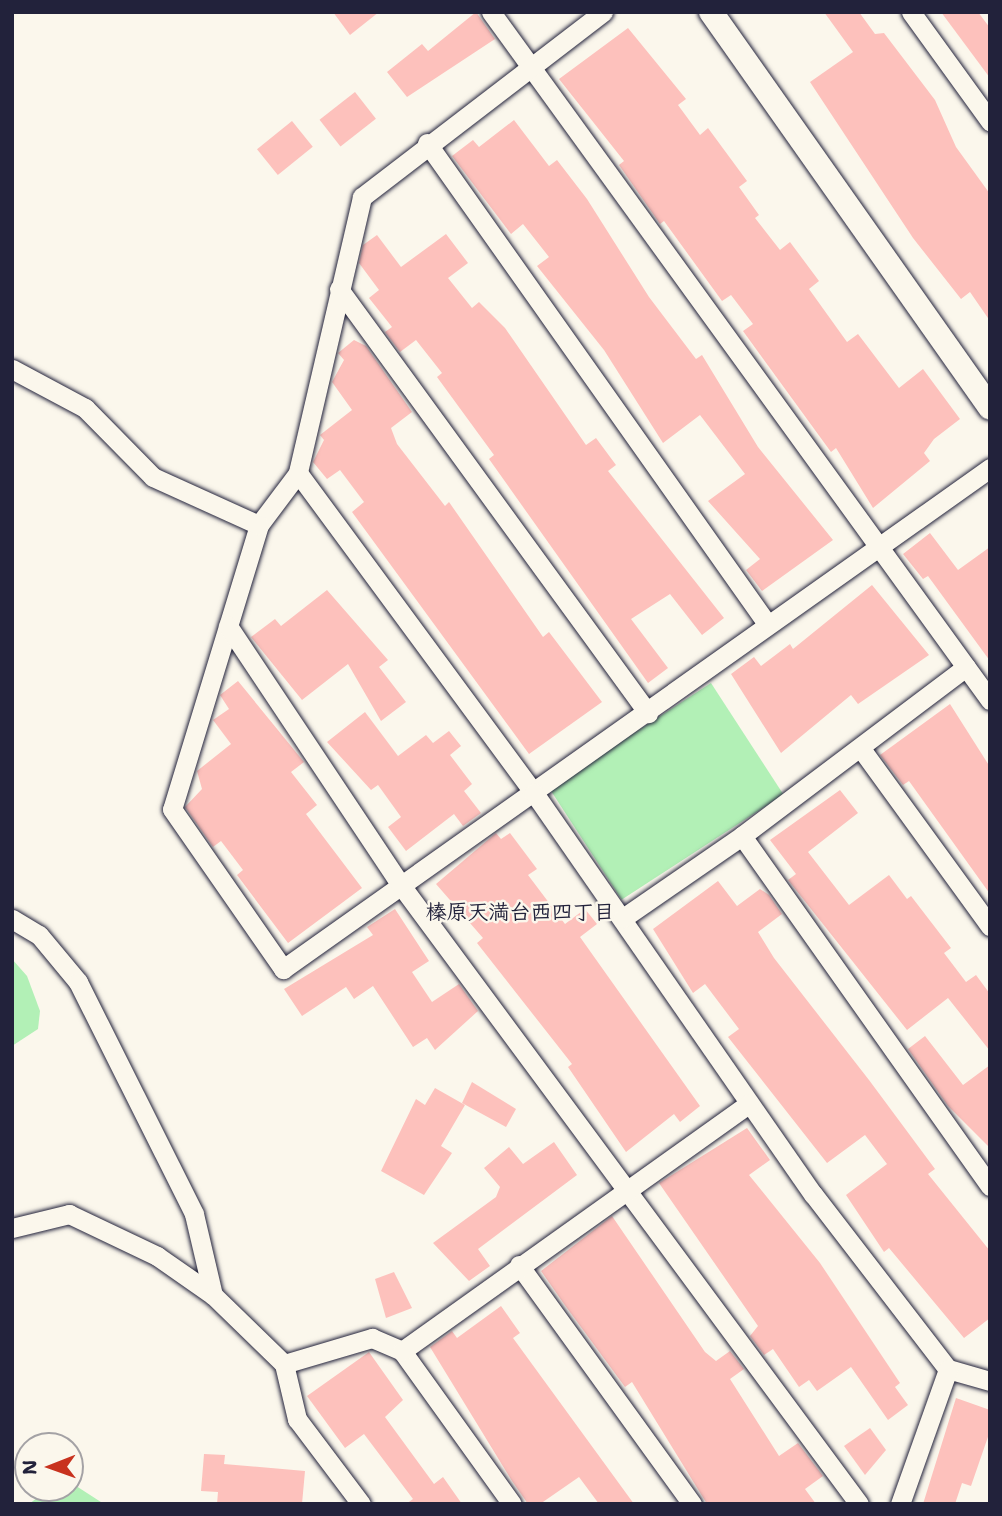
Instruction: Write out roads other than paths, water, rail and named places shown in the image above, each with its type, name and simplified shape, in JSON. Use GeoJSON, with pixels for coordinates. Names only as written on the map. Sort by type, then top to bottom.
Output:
{"type":"FeatureCollection","features":[{"type":"Feature","properties":{"kind":"street"},"geometry":{"type":"LineString","coordinates":[[491,12],[990,700]]}},
{"type":"Feature","properties":{"kind":"street"},"geometry":{"type":"LineString","coordinates":[[603,12],[427,143],[362,197],[298,473],[260,526],[172,809],[283,969],[403,888],[648,713],[877,544],[990,468]]}},
{"type":"Feature","properties":{"kind":"street"},"geometry":{"type":"LineString","coordinates":[[711,12],[990,407]]}},
{"type":"Feature","properties":{"kind":"street"},"geometry":{"type":"LineString","coordinates":[[911,12],[990,121]]}},
{"type":"Feature","properties":{"kind":"street"},"geometry":{"type":"LineString","coordinates":[[427,143],[768,625]]}},
{"type":"Feature","properties":{"kind":"street"},"geometry":{"type":"LineString","coordinates":[[339,289],[648,713]]}},
{"type":"Feature","properties":{"kind":"street"},"geometry":{"type":"LineString","coordinates":[[12,369],[85,408],[153,477],[260,526]]}},
{"type":"Feature","properties":{"kind":"street"},"geometry":{"type":"LineString","coordinates":[[298,473],[534,793],[623,918],[748,1104],[948,1369],[990,1381]]}},
{"type":"Feature","properties":{"kind":"street"},"geometry":{"type":"LineString","coordinates":[[228,626],[403,888],[629,1187],[859,1504]]}},
{"type":"Feature","properties":{"kind":"street"},"geometry":{"type":"LineString","coordinates":[[623,918],[862,750],[966,667]]}},
{"type":"Feature","properties":{"kind":"street"},"geometry":{"type":"LineString","coordinates":[[862,750],[990,926]]}},
{"type":"Feature","properties":{"kind":"street"},"geometry":{"type":"LineString","coordinates":[[742,836],[990,1186]]}},
{"type":"Feature","properties":{"kind":"street"},"geometry":{"type":"LineString","coordinates":[[12,919],[39,935],[78,982],[194,1214],[213,1294]]}},
{"type":"Feature","properties":{"kind":"street"},"geometry":{"type":"LineString","coordinates":[[402,1351],[748,1104]]}},
{"type":"Feature","properties":{"kind":"street"},"geometry":{"type":"LineString","coordinates":[[12,1228],[69,1214],[157,1256],[213,1294],[284,1364],[297,1419],[361,1504]]}},
{"type":"Feature","properties":{"kind":"street"},"geometry":{"type":"LineString","coordinates":[[519,1265],[692,1504]]}},
{"type":"Feature","properties":{"kind":"street"},"geometry":{"type":"LineString","coordinates":[[284,1364],[372,1338],[402,1351],[512,1504]]}},
{"type":"Feature","properties":{"kind":"street"},"geometry":{"type":"LineString","coordinates":[[900,1504],[948,1369]]}},
{"type":"Feature","properties":{"kind":"district","name":"榛原天満台西四丁目"},"geometry":{"type":"Point","coordinates":[520,912]}}]}
